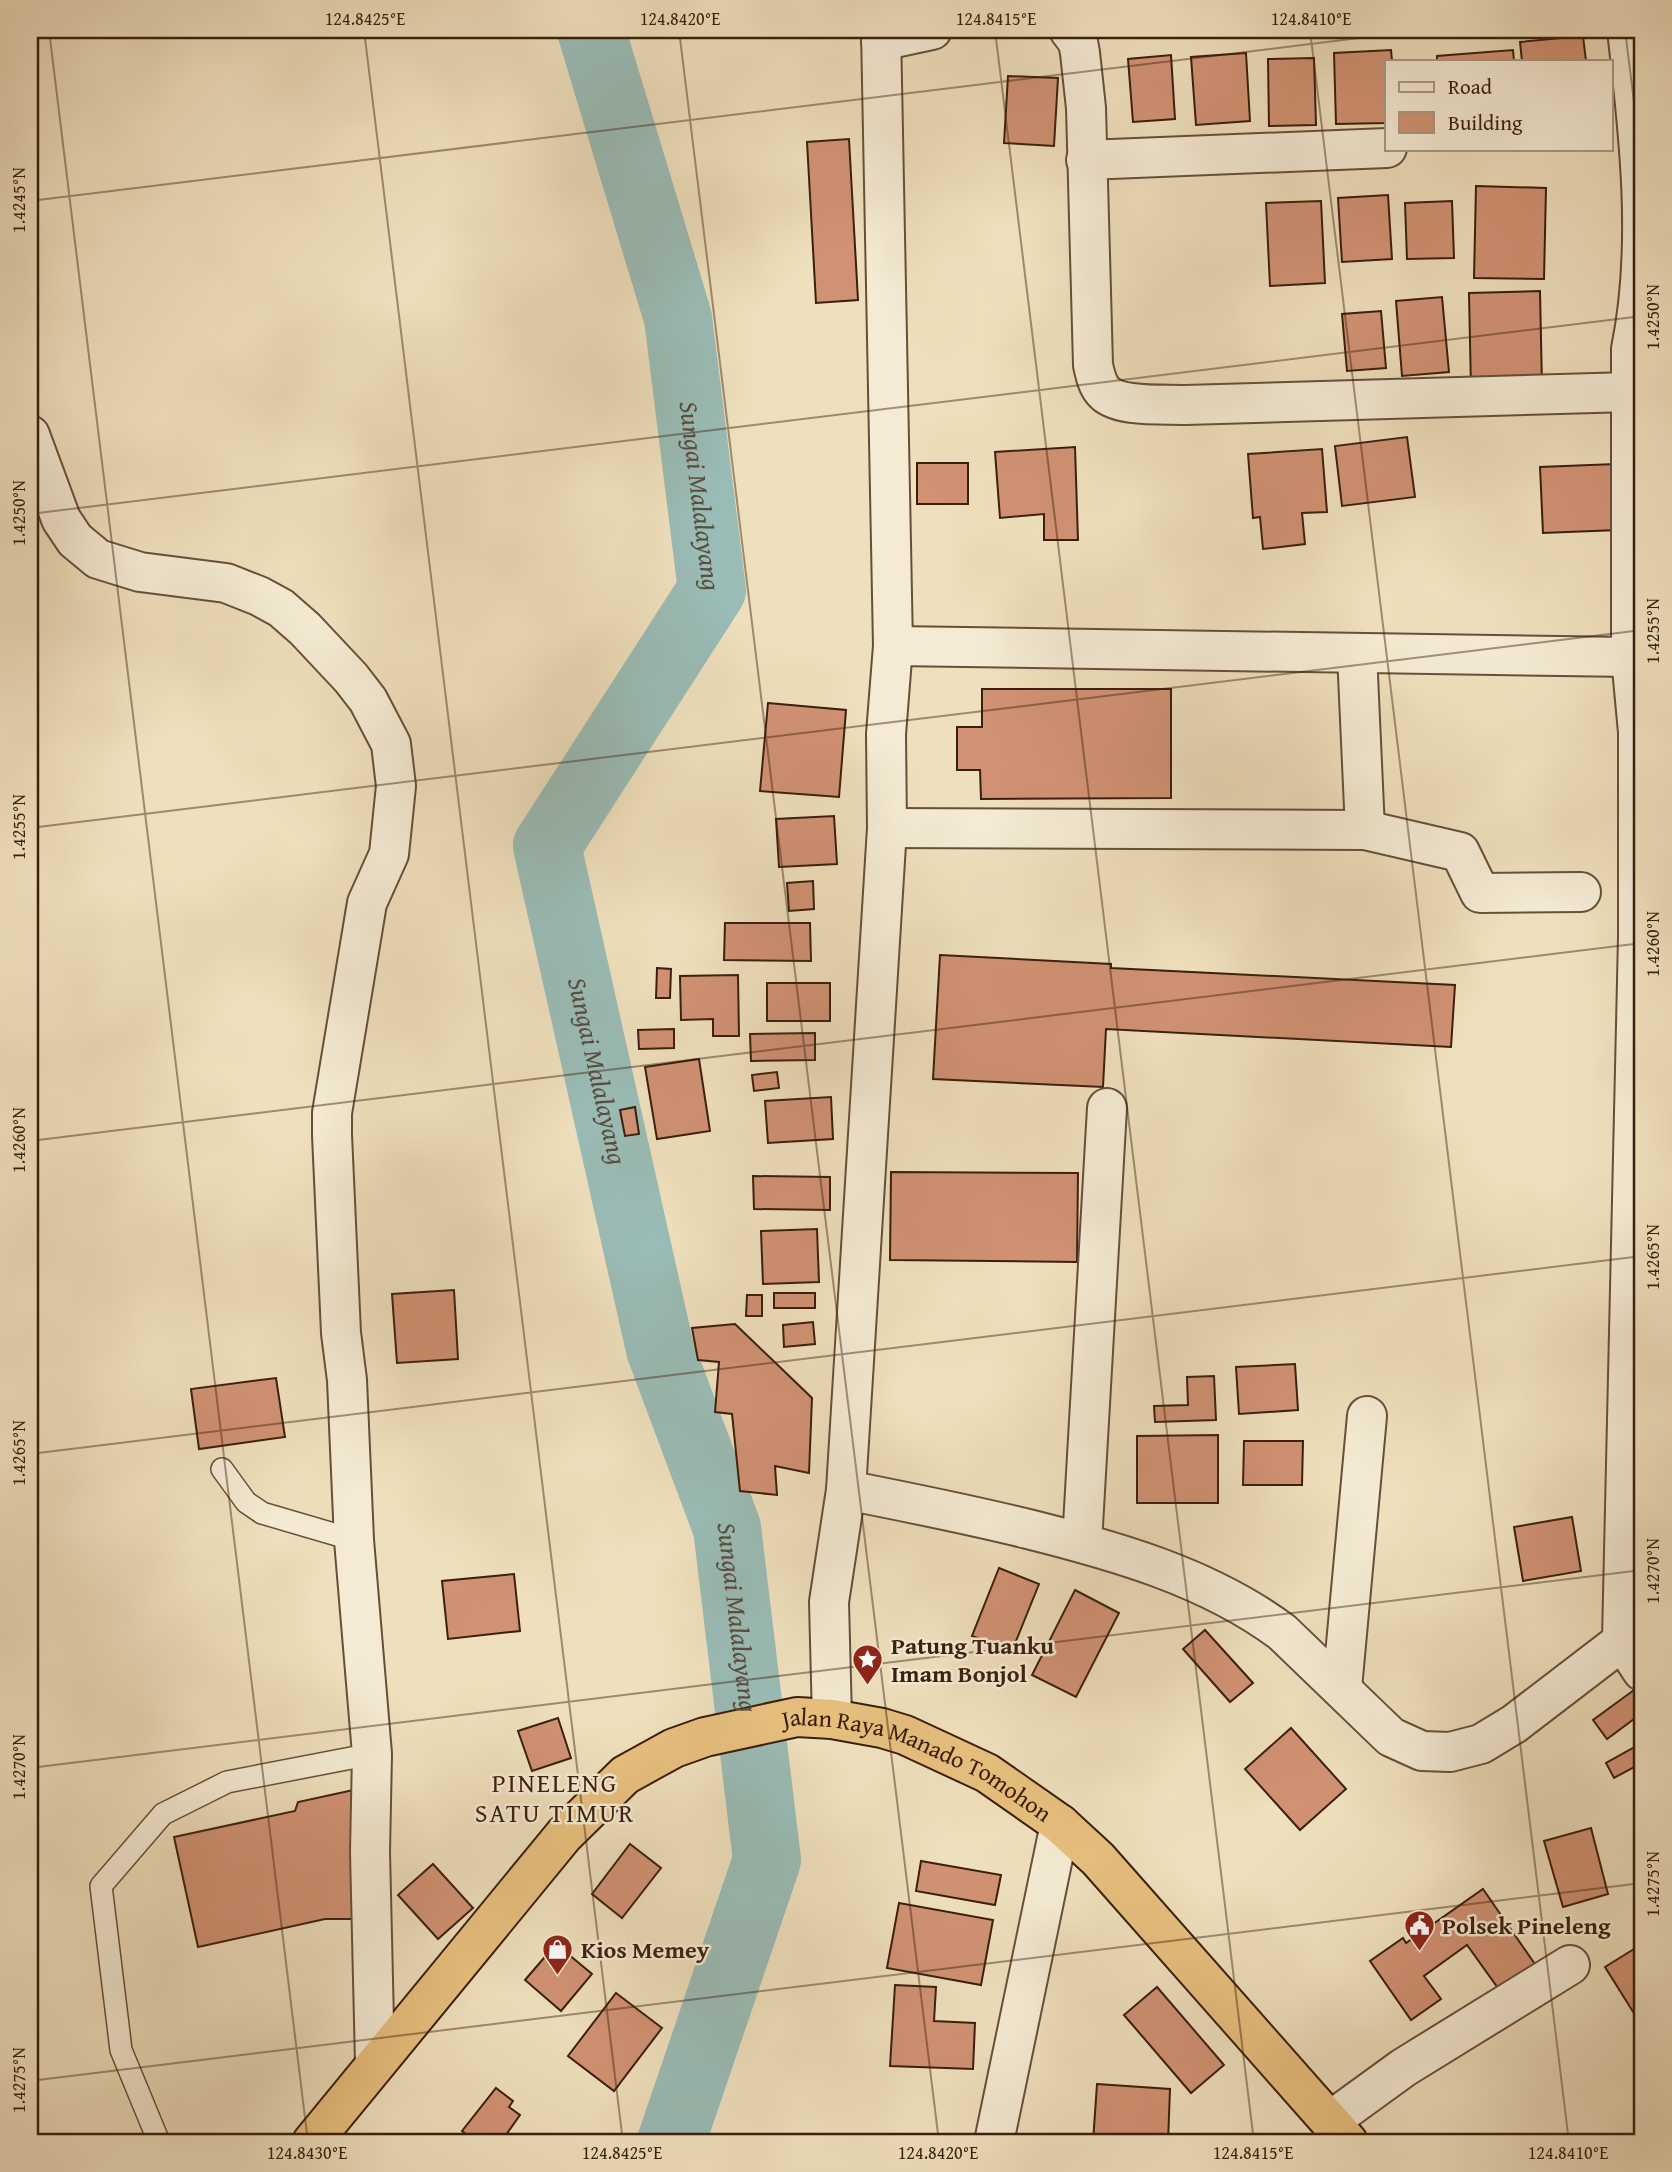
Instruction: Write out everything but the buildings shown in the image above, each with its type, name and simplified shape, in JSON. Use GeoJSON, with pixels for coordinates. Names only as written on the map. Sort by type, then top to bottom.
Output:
{"type":"FeatureCollection","features":[{"type":"Feature","properties":{"kind":"highway","name":"Jalan Raya Manado Tomohon"},"geometry":{"type":"LineString","coordinates":[[312,2142],[564,1835],[625,1775],[674,1748],[705,1737],[815,1718],[855,1721],[905,1735],[972,1765],[1060,1824],[1098,1859],[1339,2132]]}},
{"type":"Feature","properties":{"kind":"street"},"geometry":{"type":"LineString","coordinates":[[815,1718],[846,1490],[887,828],[886,734],[893,646],[881,35],[932,30]]}},
{"type":"Feature","properties":{"kind":"street"},"geometry":{"type":"LineString","coordinates":[[1069,30],[1078,42],[1086,108],[1093,365],[1101,390],[1110,398],[1133,403],[1185,405],[1630,392]]}},
{"type":"Feature","properties":{"kind":"street"},"geometry":{"type":"LineString","coordinates":[[1632,31],[1631,138],[1641,242],[1631,349],[1630,392],[1631,657],[1638,732],[1632,1633],[1642,1671]]}},
{"type":"Feature","properties":{"kind":"street"},"geometry":{"type":"LineString","coordinates":[[1086,160],[1385,148]]}},
{"type":"Feature","properties":{"kind":"street"},"geometry":{"type":"LineString","coordinates":[[30,435],[61,519],[75,540],[98,559],[140,572],[226,583],[260,596],[281,608],[352,678],[368,700],[391,744],[396,786],[389,854],[367,903],[332,1113],[341,1334],[347,1380],[354,1541],[372,1754],[370,1852],[375,2064]]}},
{"type":"Feature","properties":{"kind":"street"},"geometry":{"type":"LineString","coordinates":[[893,646],[1631,657]]}},
{"type":"Feature","properties":{"kind":"street"},"geometry":{"type":"LineString","coordinates":[[1357,653],[1365,830]]}},
{"type":"Feature","properties":{"kind":"street"},"geometry":{"type":"LineString","coordinates":[[887,828],[1365,830],[1460,852],[1480,893],[1581,892]]}},
{"type":"Feature","properties":{"kind":"street"},"geometry":{"type":"LineString","coordinates":[[1082,1543],[1107,1108]]}},
{"type":"Feature","properties":{"kind":"street"},"geometry":{"type":"LineString","coordinates":[[1342,1688],[1367,1416]]}},
{"type":"Feature","properties":{"kind":"street"},"geometry":{"type":"LineString","coordinates":[[846,1490],[939,1507],[1082,1543],[1181,1576],[1237,1603],[1282,1632],[1391,1737],[1422,1751],[1450,1752],[1481,1744],[1514,1724],[1632,1633]]}},
{"type":"Feature","properties":{"kind":"street"},"geometry":{"type":"LineString","coordinates":[[994,2142],[1060,1824]]}},
{"type":"Feature","properties":{"kind":"street"},"geometry":{"type":"LineString","coordinates":[[1339,2132],[1403,2068],[1570,1965]]}},
{"type":"Feature","properties":{"kind":"lane"},"geometry":{"type":"LineString","coordinates":[[222,1469],[246,1502],[262,1514],[354,1541]]}},
{"type":"Feature","properties":{"kind":"lane"},"geometry":{"type":"LineString","coordinates":[[159,2142],[121,2050],[101,1886],[163,1814],[227,1782],[372,1754]]}},
{"type":"Feature","properties":{"kind":"waterway","name":"Sungai Malalayang"},"geometry":{"type":"LineString","coordinates":[[591,30],[678,318],[712,590],[547,846],[660,1349],[727,1528],[767,1860],[671,2142]]}},
{"type":"Feature","properties":{"kind":"place","name":"Patung Tuanku Imam Bonjol"},"geometry":{"type":"Point","coordinates":[868,1687]}},
{"type":"Feature","properties":{"kind":"place","name":"Polsek Pineleng"},"geometry":{"type":"Point","coordinates":[1419,1953]}},
{"type":"Feature","properties":{"kind":"place","name":"Kios Memey"},"geometry":{"type":"Point","coordinates":[558,1977]}},
{"type":"Feature","properties":{"kind":"district","name":"PINELENG SATU TIMUR"},"geometry":{"type":"Point","coordinates":[555,1798]}}]}
